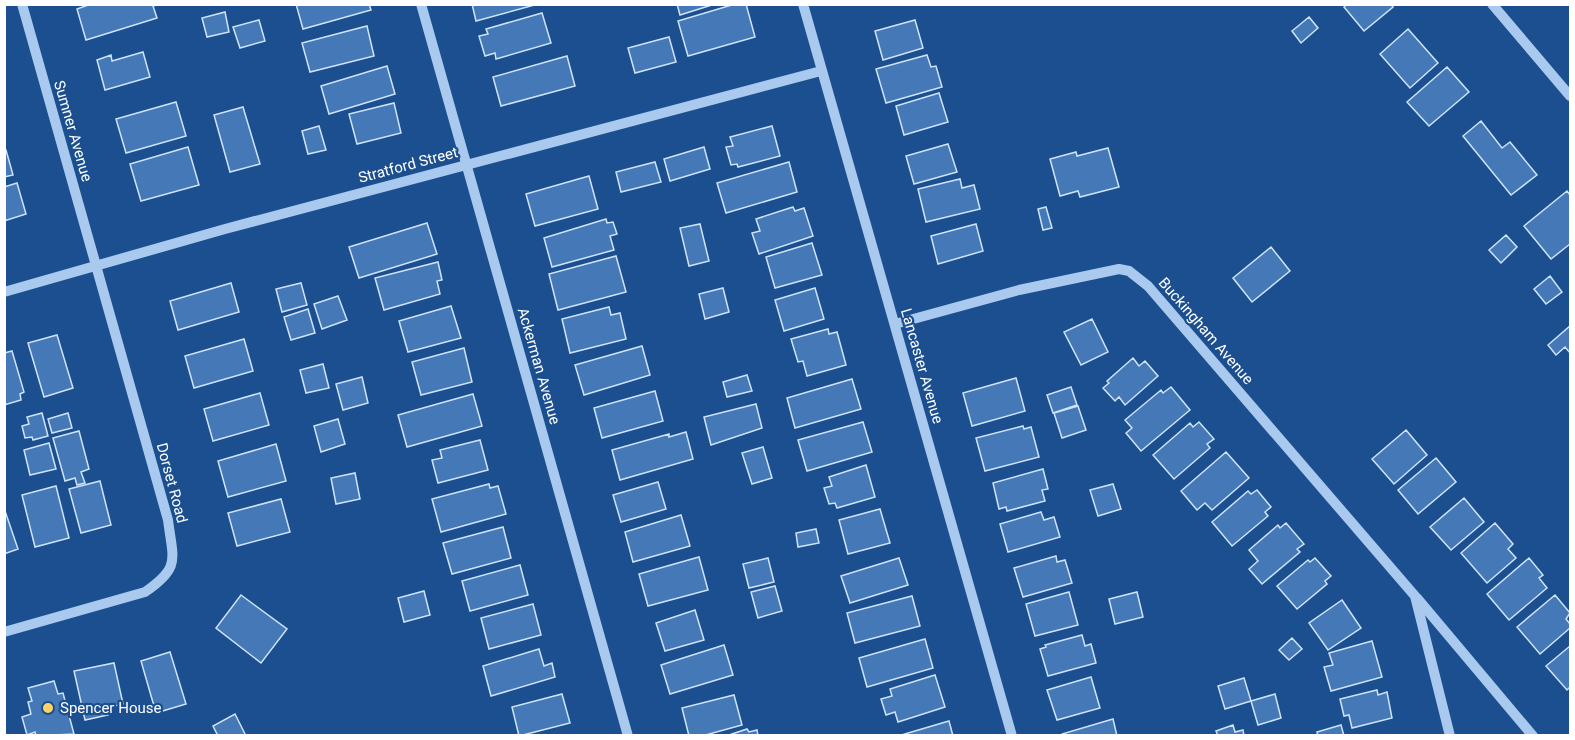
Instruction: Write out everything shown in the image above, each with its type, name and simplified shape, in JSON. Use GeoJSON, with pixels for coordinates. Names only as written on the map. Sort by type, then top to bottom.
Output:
{"type":"FeatureCollection","features":[{"type":"Feature","properties":{"kind":"street","name":"Sumner Avenue"},"geometry":{"type":"LineString","coordinates":[[22,4],[96,265]]}},
{"type":"Feature","properties":{"kind":"street","name":"Ackerman Avenue"},"geometry":{"type":"LineString","coordinates":[[421,4],[628,735]]}},
{"type":"Feature","properties":{"kind":"street","name":"Lancaster Avenue"},"geometry":{"type":"LineString","coordinates":[[803,4],[1012,735]]}},
{"type":"Feature","properties":{"kind":"street"},"geometry":{"type":"LineString","coordinates":[[1492,4],[1570,96]]}},
{"type":"Feature","properties":{"kind":"street","name":"Stratford Street"},"geometry":{"type":"LineString","coordinates":[[4,292],[225,228],[821,71]]}},
{"type":"Feature","properties":{"kind":"street","name":"Dorset Road"},"geometry":{"type":"LineString","coordinates":[[4,632],[145,592],[164,579],[173,563],[168,520],[96,265]]}},
{"type":"Feature","properties":{"kind":"street","name":"Buckingham Avenue"},"geometry":{"type":"LineString","coordinates":[[895,324],[1019,290],[1119,269],[1129,271],[1148,286],[1533,735]]}},
{"type":"Feature","properties":{"kind":"street","name":"Buckingham Avenue"},"geometry":{"type":"LineString","coordinates":[[1415,596],[1450,735]]}},
{"type":"Feature","properties":{"kind":"building"},"geometry":{"type":"Polygon","coordinates":[[[91,4],[160,4],[153,6],[157,18],[86,40],[77,9],[91,4]]]}},
{"type":"Feature","properties":{"kind":"building"},"geometry":{"type":"Polygon","coordinates":[[[296,4],[369,4],[371,10],[303,29],[296,4]]]}},
{"type":"Feature","properties":{"kind":"building"},"geometry":{"type":"Polygon","coordinates":[[[472,4],[538,4],[476,21],[472,4]]]}},
{"type":"Feature","properties":{"kind":"building"},"geometry":{"type":"Polygon","coordinates":[[[677,4],[715,4],[680,15],[677,4]]]}},
{"type":"Feature","properties":{"kind":"building"},"geometry":{"type":"Polygon","coordinates":[[[735,4],[746,4],[755,37],[688,56],[678,21],[735,4]]]}},
{"type":"Feature","properties":{"kind":"building"},"geometry":{"type":"Polygon","coordinates":[[[1347,4],[1391,4],[1393,7],[1364,31],[1344,7],[1347,4]]]}},
{"type":"Feature","properties":{"kind":"building"},"geometry":{"type":"Polygon","coordinates":[[[225,12],[229,32],[207,37],[202,18],[225,12]]]}},
{"type":"Feature","properties":{"kind":"building"},"geometry":{"type":"Polygon","coordinates":[[[542,13],[551,43],[496,59],[495,53],[485,56],[479,36],[488,34],[486,29],[542,13]]]}},
{"type":"Feature","properties":{"kind":"building"},"geometry":{"type":"Polygon","coordinates":[[[1309,17],[1318,28],[1301,43],[1292,31],[1309,17]]]}},
{"type":"Feature","properties":{"kind":"building"},"geometry":{"type":"Polygon","coordinates":[[[259,20],[265,41],[240,48],[233,27],[259,20]]]}},
{"type":"Feature","properties":{"kind":"building"},"geometry":{"type":"Polygon","coordinates":[[[915,20],[923,48],[883,60],[875,31],[915,20]]]}},
{"type":"Feature","properties":{"kind":"building"},"geometry":{"type":"Polygon","coordinates":[[[367,26],[374,56],[310,72],[302,43],[367,26]]]}},
{"type":"Feature","properties":{"kind":"building"},"geometry":{"type":"Polygon","coordinates":[[[1408,29],[1438,63],[1410,88],[1380,54],[1408,29]]]}},
{"type":"Feature","properties":{"kind":"building"},"geometry":{"type":"Polygon","coordinates":[[[669,37],[676,62],[635,73],[628,48],[669,37]]]}},
{"type":"Feature","properties":{"kind":"building"},"geometry":{"type":"Polygon","coordinates":[[[143,52],[150,77],[105,90],[97,60],[111,55],[112,61],[143,52]]]}},
{"type":"Feature","properties":{"kind":"building"},"geometry":{"type":"Polygon","coordinates":[[[927,55],[931,67],[936,66],[942,87],[886,103],[876,69],[927,55]]]}},
{"type":"Feature","properties":{"kind":"building"},"geometry":{"type":"Polygon","coordinates":[[[567,56],[575,86],[501,106],[493,77],[567,56]]]}},
{"type":"Feature","properties":{"kind":"building"},"geometry":{"type":"Polygon","coordinates":[[[387,66],[395,94],[329,114],[321,86],[387,66]]]}},
{"type":"Feature","properties":{"kind":"building"},"geometry":{"type":"Polygon","coordinates":[[[1447,67],[1469,92],[1429,126],[1407,102],[1447,67]]]}},
{"type":"Feature","properties":{"kind":"building"},"geometry":{"type":"Polygon","coordinates":[[[939,93],[948,122],[904,135],[896,106],[939,93]]]}},
{"type":"Feature","properties":{"kind":"building"},"geometry":{"type":"Polygon","coordinates":[[[176,102],[186,136],[126,153],[116,119],[176,102]]]}},
{"type":"Feature","properties":{"kind":"building"},"geometry":{"type":"Polygon","coordinates":[[[394,103],[401,133],[357,144],[349,114],[394,103]]]}},
{"type":"Feature","properties":{"kind":"building"},"geometry":{"type":"Polygon","coordinates":[[[243,107],[260,164],[230,172],[214,115],[243,107]]]}},
{"type":"Feature","properties":{"kind":"building"},"geometry":{"type":"Polygon","coordinates":[[[1481,121],[1502,148],[1510,142],[1537,175],[1511,195],[1463,136],[1481,121]]]}},
{"type":"Feature","properties":{"kind":"building"},"geometry":{"type":"Polygon","coordinates":[[[319,126],[326,150],[308,154],[302,131],[319,126]]]}},
{"type":"Feature","properties":{"kind":"building"},"geometry":{"type":"Polygon","coordinates":[[[772,126],[780,156],[738,167],[737,164],[731,165],[726,147],[733,146],[730,137],[772,126]]]}},
{"type":"Feature","properties":{"kind":"building"},"geometry":{"type":"Polygon","coordinates":[[[948,144],[957,172],[914,184],[906,156],[948,144]]]}},
{"type":"Feature","properties":{"kind":"building"},"geometry":{"type":"Polygon","coordinates":[[[188,147],[199,185],[141,201],[130,164],[188,147]]]}},
{"type":"Feature","properties":{"kind":"building"},"geometry":{"type":"Polygon","coordinates":[[[704,147],[710,169],[670,181],[664,159],[704,147]]]}},
{"type":"Feature","properties":{"kind":"building"},"geometry":{"type":"Polygon","coordinates":[[[1108,148],[1119,187],[1080,197],[1078,191],[1060,196],[1050,159],[1076,152],[1077,156],[1108,148]]]}},
{"type":"Feature","properties":{"kind":"building"},"geometry":{"type":"Polygon","coordinates":[[[4,150],[6,150],[13,175],[4,177],[4,150]]]}},
{"type":"Feature","properties":{"kind":"building"},"geometry":{"type":"Polygon","coordinates":[[[655,162],[661,182],[621,192],[616,172],[655,162]]]}},
{"type":"Feature","properties":{"kind":"building"},"geometry":{"type":"Polygon","coordinates":[[[789,162],[797,192],[726,213],[717,183],[789,162]]]}},
{"type":"Feature","properties":{"kind":"building"},"geometry":{"type":"Polygon","coordinates":[[[589,176],[598,209],[535,226],[526,194],[589,176]]]}},
{"type":"Feature","properties":{"kind":"building"},"geometry":{"type":"Polygon","coordinates":[[[960,179],[962,188],[974,185],[980,209],[926,222],[918,189],[960,179]]]}},
{"type":"Feature","properties":{"kind":"building"},"geometry":{"type":"Polygon","coordinates":[[[17,183],[26,214],[4,221],[4,187],[17,183]]]}},
{"type":"Feature","properties":{"kind":"building"},"geometry":{"type":"Polygon","coordinates":[[[1567,191],[1570,195],[1570,244],[1551,259],[1524,226],[1567,191]]]}},
{"type":"Feature","properties":{"kind":"building"},"geometry":{"type":"Polygon","coordinates":[[[793,207],[795,211],[804,208],[813,236],[759,254],[752,233],[760,231],[756,219],[793,207]]]}},
{"type":"Feature","properties":{"kind":"building"},"geometry":{"type":"Polygon","coordinates":[[[1046,207],[1052,228],[1043,230],[1038,209],[1046,207]]]}},
{"type":"Feature","properties":{"kind":"building"},"geometry":{"type":"Polygon","coordinates":[[[606,219],[607,223],[613,222],[617,234],[610,236],[614,250],[552,267],[544,238],[606,219]]]}},
{"type":"Feature","properties":{"kind":"building"},"geometry":{"type":"Polygon","coordinates":[[[427,223],[437,254],[359,278],[349,247],[427,223]]]}},
{"type":"Feature","properties":{"kind":"building"},"geometry":{"type":"Polygon","coordinates":[[[700,224],[709,261],[689,266],[680,228],[700,224]]]}},
{"type":"Feature","properties":{"kind":"building"},"geometry":{"type":"Polygon","coordinates":[[[976,224],[983,251],[938,264],[931,236],[976,224]]]}},
{"type":"Feature","properties":{"kind":"building"},"geometry":{"type":"Polygon","coordinates":[[[1506,235],[1517,247],[1501,263],[1489,250],[1506,235]]]}},
{"type":"Feature","properties":{"kind":"building"},"geometry":{"type":"Polygon","coordinates":[[[812,243],[822,275],[775,288],[766,257],[812,243]]]}},
{"type":"Feature","properties":{"kind":"building"},"geometry":{"type":"Polygon","coordinates":[[[1271,247],[1290,271],[1252,302],[1233,278],[1271,247]]]}},
{"type":"Feature","properties":{"kind":"building"},"geometry":{"type":"Polygon","coordinates":[[[616,256],[626,292],[558,310],[549,274],[616,256]]]}},
{"type":"Feature","properties":{"kind":"building"},"geometry":{"type":"Polygon","coordinates":[[[438,262],[442,280],[437,281],[440,294],[384,310],[375,278],[438,262]]]}},
{"type":"Feature","properties":{"kind":"building"},"geometry":{"type":"Polygon","coordinates":[[[1550,276],[1562,292],[1546,304],[1534,289],[1550,276]]]}},
{"type":"Feature","properties":{"kind":"building"},"geometry":{"type":"Polygon","coordinates":[[[231,283],[239,312],[178,330],[170,301],[231,283]]]}},
{"type":"Feature","properties":{"kind":"building"},"geometry":{"type":"Polygon","coordinates":[[[301,283],[307,305],[282,312],[276,289],[301,283]]]}},
{"type":"Feature","properties":{"kind":"building"},"geometry":{"type":"Polygon","coordinates":[[[723,288],[729,312],[705,319],[699,294],[723,288]]]}},
{"type":"Feature","properties":{"kind":"building"},"geometry":{"type":"Polygon","coordinates":[[[815,288],[824,319],[784,331],[775,300],[815,288]]]}},
{"type":"Feature","properties":{"kind":"building"},"geometry":{"type":"Polygon","coordinates":[[[338,296],[347,320],[322,329],[314,304],[338,296]]]}},
{"type":"Feature","properties":{"kind":"building"},"geometry":{"type":"Polygon","coordinates":[[[451,306],[461,338],[408,352],[399,321],[451,306]]]}},
{"type":"Feature","properties":{"kind":"building"},"geometry":{"type":"Polygon","coordinates":[[[609,307],[611,315],[620,313],[626,339],[570,353],[562,319],[609,307]]]}},
{"type":"Feature","properties":{"kind":"building"},"geometry":{"type":"Polygon","coordinates":[[[308,309],[315,333],[291,340],[284,317],[308,309]]]}},
{"type":"Feature","properties":{"kind":"building"},"geometry":{"type":"Polygon","coordinates":[[[1092,319],[1108,352],[1081,365],[1064,332],[1092,319]]]}},
{"type":"Feature","properties":{"kind":"building"},"geometry":{"type":"Polygon","coordinates":[[[1570,326],[1570,353],[1565,347],[1556,355],[1548,345],[1570,326]]]}},
{"type":"Feature","properties":{"kind":"building"},"geometry":{"type":"Polygon","coordinates":[[[828,329],[829,334],[837,332],[846,365],[807,376],[803,361],[798,362],[791,339],[828,329]]]}},
{"type":"Feature","properties":{"kind":"building"},"geometry":{"type":"Polygon","coordinates":[[[57,335],[73,388],[44,397],[28,343],[57,335]]]}},
{"type":"Feature","properties":{"kind":"building"},"geometry":{"type":"Polygon","coordinates":[[[244,339],[253,371],[194,388],[185,356],[244,339]]]}},
{"type":"Feature","properties":{"kind":"building"},"geometry":{"type":"Polygon","coordinates":[[[642,346],[650,375],[584,395],[575,365],[642,346]]]}},
{"type":"Feature","properties":{"kind":"building"},"geometry":{"type":"Polygon","coordinates":[[[464,348],[472,382],[421,395],[412,362],[464,348]]]}},
{"type":"Feature","properties":{"kind":"building"},"geometry":{"type":"Polygon","coordinates":[[[12,351],[24,392],[20,394],[21,400],[4,405],[4,353],[12,351]]]}},
{"type":"Feature","properties":{"kind":"building"},"geometry":{"type":"Polygon","coordinates":[[[1133,358],[1139,366],[1145,361],[1158,376],[1125,405],[1119,397],[1115,401],[1103,388],[1109,383],[1107,381],[1133,358]]]}},
{"type":"Feature","properties":{"kind":"building"},"geometry":{"type":"Polygon","coordinates":[[[323,364],[329,388],[306,393],[300,370],[323,364]]]}},
{"type":"Feature","properties":{"kind":"building"},"geometry":{"type":"Polygon","coordinates":[[[747,375],[752,391],[727,397],[723,382],[747,375]]]}},
{"type":"Feature","properties":{"kind":"building"},"geometry":{"type":"Polygon","coordinates":[[[362,377],[368,403],[343,410],[336,384],[362,377]]]}},
{"type":"Feature","properties":{"kind":"building"},"geometry":{"type":"Polygon","coordinates":[[[1016,378],[1025,411],[972,426],[963,393],[1016,378]]]}},
{"type":"Feature","properties":{"kind":"building"},"geometry":{"type":"Polygon","coordinates":[[[852,379],[861,409],[795,428],[787,398],[852,379]]]}},
{"type":"Feature","properties":{"kind":"building"},"geometry":{"type":"Polygon","coordinates":[[[1071,387],[1077,405],[1053,413],[1047,395],[1071,387]]]}},
{"type":"Feature","properties":{"kind":"building"},"geometry":{"type":"Polygon","coordinates":[[[1171,387],[1190,410],[1141,451],[1126,433],[1132,428],[1125,420],[1161,390],[1163,393],[1171,387]]]}},
{"type":"Feature","properties":{"kind":"building"},"geometry":{"type":"Polygon","coordinates":[[[655,391],[663,421],[602,438],[594,408],[655,391]]]}},
{"type":"Feature","properties":{"kind":"building"},"geometry":{"type":"Polygon","coordinates":[[[260,393],[269,425],[213,441],[204,409],[260,393]]]}},
{"type":"Feature","properties":{"kind":"building"},"geometry":{"type":"Polygon","coordinates":[[[473,394],[482,426],[407,447],[398,415],[473,394]]]}},
{"type":"Feature","properties":{"kind":"building"},"geometry":{"type":"Polygon","coordinates":[[[756,404],[762,428],[711,445],[704,417],[756,404]]]}},
{"type":"Feature","properties":{"kind":"building"},"geometry":{"type":"Polygon","coordinates":[[[1078,406],[1086,430],[1062,438],[1054,413],[1078,406]]]}},
{"type":"Feature","properties":{"kind":"building"},"geometry":{"type":"Polygon","coordinates":[[[42,413],[48,436],[33,440],[32,437],[25,438],[22,426],[29,424],[27,417],[42,413]]]}},
{"type":"Feature","properties":{"kind":"building"},"geometry":{"type":"Polygon","coordinates":[[[68,413],[72,428],[52,433],[48,419],[68,413]]]}},
{"type":"Feature","properties":{"kind":"building"},"geometry":{"type":"Polygon","coordinates":[[[338,419],[345,444],[321,452],[314,426],[338,419]]]}},
{"type":"Feature","properties":{"kind":"building"},"geometry":{"type":"Polygon","coordinates":[[[863,422],[872,452],[807,471],[798,440],[863,422]]]}},
{"type":"Feature","properties":{"kind":"building"},"geometry":{"type":"Polygon","coordinates":[[[1199,422],[1214,439],[1207,444],[1210,448],[1174,479],[1153,455],[1190,423],[1193,427],[1199,422]]]}},
{"type":"Feature","properties":{"kind":"building"},"geometry":{"type":"Polygon","coordinates":[[[1023,426],[1024,429],[1031,427],[1039,457],[985,471],[976,438],[1023,426]]]}},
{"type":"Feature","properties":{"kind":"building"},"geometry":{"type":"Polygon","coordinates":[[[1406,430],[1427,455],[1394,484],[1372,459],[1406,430]]]}},
{"type":"Feature","properties":{"kind":"building"},"geometry":{"type":"Polygon","coordinates":[[[79,431],[89,469],[81,472],[85,483],[77,485],[75,478],[65,481],[53,438],[79,431]]]}},
{"type":"Feature","properties":{"kind":"building"},"geometry":{"type":"Polygon","coordinates":[[[686,432],[693,459],[620,480],[612,450],[669,434],[669,437],[686,432]]]}},
{"type":"Feature","properties":{"kind":"building"},"geometry":{"type":"Polygon","coordinates":[[[480,440],[488,470],[438,483],[432,460],[442,458],[440,450],[480,440]]]}},
{"type":"Feature","properties":{"kind":"building"},"geometry":{"type":"Polygon","coordinates":[[[49,443],[56,469],[30,475],[24,450],[49,443]]]}},
{"type":"Feature","properties":{"kind":"building"},"geometry":{"type":"Polygon","coordinates":[[[276,444],[286,481],[228,497],[218,461],[276,444]]]}},
{"type":"Feature","properties":{"kind":"building"},"geometry":{"type":"Polygon","coordinates":[[[763,447],[772,478],[752,484],[742,453],[763,447]]]}},
{"type":"Feature","properties":{"kind":"building"},"geometry":{"type":"Polygon","coordinates":[[[1226,452],[1249,478],[1212,510],[1205,503],[1197,510],[1181,491],[1226,452]]]}},
{"type":"Feature","properties":{"kind":"building"},"geometry":{"type":"Polygon","coordinates":[[[1436,458],[1456,482],[1418,514],[1398,490],[1436,458]]]}},
{"type":"Feature","properties":{"kind":"building"},"geometry":{"type":"Polygon","coordinates":[[[866,465],[875,497],[837,508],[835,503],[829,504],[824,488],[832,486],[829,477],[866,465]]]}},
{"type":"Feature","properties":{"kind":"building"},"geometry":{"type":"Polygon","coordinates":[[[1043,469],[1048,489],[1042,490],[1045,501],[1007,511],[1006,507],[999,509],[993,483],[1043,469]]]}},
{"type":"Feature","properties":{"kind":"building"},"geometry":{"type":"Polygon","coordinates":[[[355,473],[360,499],[336,504],[331,478],[355,473]]]}},
{"type":"Feature","properties":{"kind":"building"},"geometry":{"type":"Polygon","coordinates":[[[100,481],[111,525],[81,533],[69,489],[100,481]]]}},
{"type":"Feature","properties":{"kind":"building"},"geometry":{"type":"Polygon","coordinates":[[[658,482],[666,509],[621,522],[613,495],[658,482]]]}},
{"type":"Feature","properties":{"kind":"building"},"geometry":{"type":"Polygon","coordinates":[[[489,484],[490,488],[498,486],[506,514],[441,532],[432,499],[489,484]]]}},
{"type":"Feature","properties":{"kind":"building"},"geometry":{"type":"Polygon","coordinates":[[[1113,484],[1121,509],[1098,516],[1090,490],[1113,484]]]}},
{"type":"Feature","properties":{"kind":"building"},"geometry":{"type":"Polygon","coordinates":[[[56,486],[69,538],[35,547],[22,495],[56,486]]]}},
{"type":"Feature","properties":{"kind":"building"},"geometry":{"type":"Polygon","coordinates":[[[1257,490],[1271,507],[1265,512],[1268,516],[1232,546],[1212,522],[1248,491],[1251,494],[1257,490]]]}},
{"type":"Feature","properties":{"kind":"building"},"geometry":{"type":"Polygon","coordinates":[[[1464,498],[1484,522],[1451,550],[1430,527],[1464,498]]]}},
{"type":"Feature","properties":{"kind":"building"},"geometry":{"type":"Polygon","coordinates":[[[281,499],[290,532],[237,546],[228,513],[281,499]]]}},
{"type":"Feature","properties":{"kind":"building"},"geometry":{"type":"Polygon","coordinates":[[[4,508],[18,549],[4,554],[4,508]]]}},
{"type":"Feature","properties":{"kind":"building"},"geometry":{"type":"Polygon","coordinates":[[[880,509],[890,543],[848,554],[839,520],[880,509]]]}},
{"type":"Feature","properties":{"kind":"building"},"geometry":{"type":"Polygon","coordinates":[[[1041,512],[1044,520],[1054,517],[1060,537],[1008,552],[1000,524],[1041,512]]]}},
{"type":"Feature","properties":{"kind":"building"},"geometry":{"type":"Polygon","coordinates":[[[681,515],[690,546],[633,562],[625,532],[681,515]]]}},
{"type":"Feature","properties":{"kind":"building"},"geometry":{"type":"Polygon","coordinates":[[[1286,523],[1304,544],[1297,549],[1300,552],[1262,584],[1249,569],[1258,561],[1249,550],[1278,525],[1280,528],[1286,523]]]}},
{"type":"Feature","properties":{"kind":"building"},"geometry":{"type":"Polygon","coordinates":[[[1495,523],[1513,544],[1508,549],[1516,558],[1487,583],[1461,553],[1495,523]]]}},
{"type":"Feature","properties":{"kind":"building"},"geometry":{"type":"Polygon","coordinates":[[[503,527],[511,558],[452,574],[443,543],[503,527]]]}},
{"type":"Feature","properties":{"kind":"building"},"geometry":{"type":"Polygon","coordinates":[[[816,529],[819,543],[798,547],[796,533],[816,529]]]}},
{"type":"Feature","properties":{"kind":"building"},"geometry":{"type":"Polygon","coordinates":[[[1056,556],[1057,562],[1065,560],[1072,583],[1023,597],[1014,568],[1056,556]]]}},
{"type":"Feature","properties":{"kind":"building"},"geometry":{"type":"Polygon","coordinates":[[[699,557],[708,590],[648,606],[639,574],[699,557]]]}},
{"type":"Feature","properties":{"kind":"building"},"geometry":{"type":"Polygon","coordinates":[[[768,558],[774,582],[749,588],[743,564],[768,558]]]}},
{"type":"Feature","properties":{"kind":"building"},"geometry":{"type":"Polygon","coordinates":[[[899,558],[908,585],[850,603],[841,576],[899,558]]]}},
{"type":"Feature","properties":{"kind":"building"},"geometry":{"type":"Polygon","coordinates":[[[1315,558],[1331,576],[1325,581],[1327,584],[1297,609],[1277,586],[1308,560],[1310,562],[1315,558]]]}},
{"type":"Feature","properties":{"kind":"building"},"geometry":{"type":"Polygon","coordinates":[[[1529,558],[1543,575],[1539,578],[1547,588],[1509,620],[1487,594],[1529,558]]]}},
{"type":"Feature","properties":{"kind":"building"},"geometry":{"type":"Polygon","coordinates":[[[520,565],[528,595],[470,611],[462,581],[520,565]]]}},
{"type":"Feature","properties":{"kind":"building"},"geometry":{"type":"Polygon","coordinates":[[[775,586],[782,611],[758,618],[751,592],[775,586]]]}},
{"type":"Feature","properties":{"kind":"building"},"geometry":{"type":"Polygon","coordinates":[[[424,591],[430,615],[404,622],[398,598],[424,591]]]}},
{"type":"Feature","properties":{"kind":"building"},"geometry":{"type":"Polygon","coordinates":[[[1069,592],[1078,625],[1035,636],[1026,604],[1069,592]]]}},
{"type":"Feature","properties":{"kind":"building"},"geometry":{"type":"Polygon","coordinates":[[[1137,592],[1143,617],[1115,624],[1109,599],[1137,592]]]}},
{"type":"Feature","properties":{"kind":"building"},"geometry":{"type":"Polygon","coordinates":[[[241,595],[287,629],[261,663],[216,628],[241,595]]]}},
{"type":"Feature","properties":{"kind":"building"},"geometry":{"type":"Polygon","coordinates":[[[1555,595],[1570,613],[1566,619],[1570,628],[1540,654],[1517,627],[1555,595]]]}},
{"type":"Feature","properties":{"kind":"building"},"geometry":{"type":"Polygon","coordinates":[[[912,596],[920,626],[855,643],[847,613],[912,596]]]}},
{"type":"Feature","properties":{"kind":"building"},"geometry":{"type":"Polygon","coordinates":[[[1342,600],[1361,628],[1328,650],[1309,623],[1342,600]]]}},
{"type":"Feature","properties":{"kind":"building"},"geometry":{"type":"Polygon","coordinates":[[[533,604],[541,635],[489,649],[481,618],[533,604]]]}},
{"type":"Feature","properties":{"kind":"building"},"geometry":{"type":"Polygon","coordinates":[[[695,610],[704,640],[665,651],[656,623],[695,610]]]}},
{"type":"Feature","properties":{"kind":"building"},"geometry":{"type":"Polygon","coordinates":[[[1082,635],[1085,646],[1091,644],[1096,663],[1048,676],[1040,649],[1046,647],[1045,645],[1082,635]]]}},
{"type":"Feature","properties":{"kind":"building"},"geometry":{"type":"Polygon","coordinates":[[[1292,638],[1302,649],[1289,660],[1279,650],[1292,638]]]}},
{"type":"Feature","properties":{"kind":"building"},"geometry":{"type":"Polygon","coordinates":[[[925,639],[933,668],[867,687],[859,658],[925,639]]]}},
{"type":"Feature","properties":{"kind":"building"},"geometry":{"type":"Polygon","coordinates":[[[1372,641],[1382,677],[1331,691],[1324,667],[1333,665],[1329,653],[1372,641]]]}},
{"type":"Feature","properties":{"kind":"building"},"geometry":{"type":"Polygon","coordinates":[[[724,645],[733,675],[670,694],[661,665],[724,645]]]}},
{"type":"Feature","properties":{"kind":"building"},"geometry":{"type":"Polygon","coordinates":[[[1570,646],[1570,687],[1567,690],[1546,666],[1570,646]]]}},
{"type":"Feature","properties":{"kind":"building"},"geometry":{"type":"Polygon","coordinates":[[[539,649],[544,666],[552,663],[555,677],[491,696],[483,666],[539,649]]]}},
{"type":"Feature","properties":{"kind":"building"},"geometry":{"type":"Polygon","coordinates":[[[170,652],[186,704],[156,713],[141,661],[170,652]]]}},
{"type":"Feature","properties":{"kind":"building"},"geometry":{"type":"Polygon","coordinates":[[[114,663],[123,704],[106,708],[108,715],[85,720],[74,671],[114,663]]]}},
{"type":"Feature","properties":{"kind":"building"},"geometry":{"type":"Polygon","coordinates":[[[935,675],[945,707],[898,722],[895,712],[886,715],[881,699],[892,696],[890,689],[935,675]]]}},
{"type":"Feature","properties":{"kind":"building"},"geometry":{"type":"Polygon","coordinates":[[[1091,677],[1100,708],[1057,720],[1047,690],[1091,677]]]}},
{"type":"Feature","properties":{"kind":"building"},"geometry":{"type":"Polygon","coordinates":[[[1244,678],[1251,701],[1225,709],[1218,686],[1244,678]]]}},
{"type":"Feature","properties":{"kind":"building","name":"Spencer House"},"geometry":{"type":"Polygon","coordinates":[[[54,681],[58,694],[63,693],[74,734],[36,736],[35,732],[27,735],[22,717],[31,714],[28,702],[32,701],[28,688],[54,681]]]}},
{"type":"Feature","properties":{"kind":"building"},"geometry":{"type":"Polygon","coordinates":[[[1377,690],[1378,695],[1387,692],[1392,718],[1352,728],[1349,715],[1344,716],[1340,699],[1377,690]]]}},
{"type":"Feature","properties":{"kind":"building"},"geometry":{"type":"Polygon","coordinates":[[[562,694],[570,723],[519,736],[512,707],[562,694]]]}},
{"type":"Feature","properties":{"kind":"building"},"geometry":{"type":"Polygon","coordinates":[[[1275,694],[1281,718],[1258,725],[1251,701],[1275,694]]]}},
{"type":"Feature","properties":{"kind":"building"},"geometry":{"type":"Polygon","coordinates":[[[734,695],[742,725],[702,736],[689,736],[682,708],[734,695]]]}},
{"type":"Feature","properties":{"kind":"building"},"geometry":{"type":"Polygon","coordinates":[[[235,714],[246,736],[218,736],[213,726],[235,714]]]}},
{"type":"Feature","properties":{"kind":"building"},"geometry":{"type":"Polygon","coordinates":[[[1113,719],[1117,736],[1062,736],[1062,734],[1113,719]]]}},
{"type":"Feature","properties":{"kind":"building"},"geometry":{"type":"Polygon","coordinates":[[[949,721],[953,736],[898,736],[949,721]]]}},
{"type":"Feature","properties":{"kind":"building"},"geometry":{"type":"Polygon","coordinates":[[[1233,725],[1235,732],[1243,730],[1244,736],[1218,736],[1216,731],[1233,725]]]}},
{"type":"Feature","properties":{"kind":"building"},"geometry":{"type":"Polygon","coordinates":[[[1341,725],[1344,736],[1318,736],[1317,732],[1341,725]]]}},
{"type":"Feature","properties":{"kind":"building"},"geometry":{"type":"Polygon","coordinates":[[[747,729],[749,732],[757,730],[758,736],[726,736],[747,729]]]}},
{"type":"Feature","properties":{"kind":"place","name":"Spencer House"},"geometry":{"type":"Point","coordinates":[48,708]}}]}
